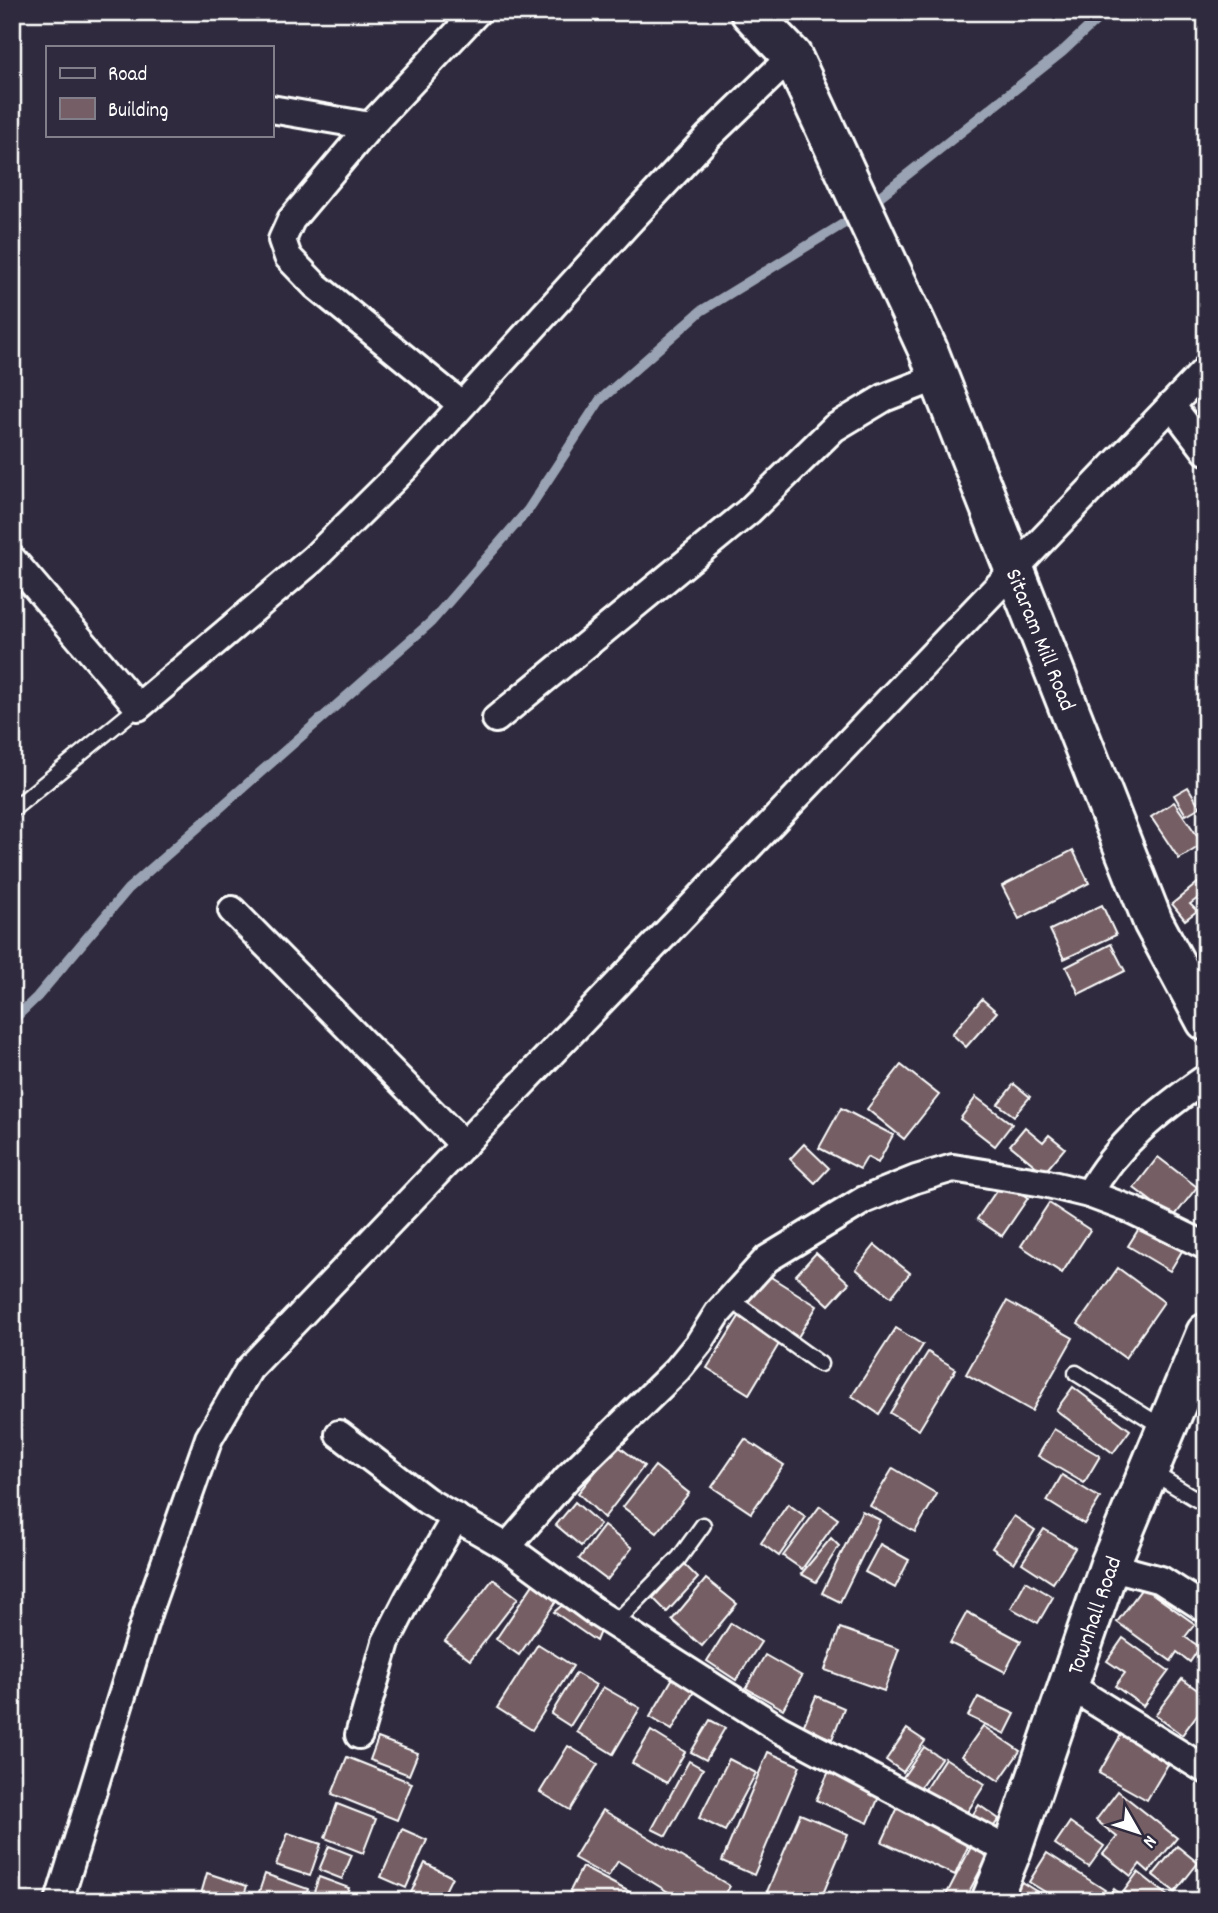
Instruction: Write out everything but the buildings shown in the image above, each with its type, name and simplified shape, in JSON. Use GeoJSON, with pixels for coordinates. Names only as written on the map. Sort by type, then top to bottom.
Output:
{"type":"FeatureCollection","features":[{"type":"Feature","properties":{"kind":"street"},"geometry":{"type":"LineString","coordinates":[[462,405],[315,285],[288,257],[282,240],[291,220],[370,126],[477,12]]}},
{"type":"Feature","properties":{"kind":"street","name":"Sitaram Mill Road"},"geometry":{"type":"LineString","coordinates":[[750,12],[792,56],[883,253],[938,377],[1153,922],[1206,1021]]}},
{"type":"Feature","properties":{"kind":"street"},"geometry":{"type":"LineString","coordinates":[[12,559],[138,707],[313,559],[406,467],[691,156],[792,56]]}},
{"type":"Feature","properties":{"kind":"street"},"geometry":{"type":"LineString","coordinates":[[273,109],[370,126]]}},
{"type":"Feature","properties":{"kind":"street"},"geometry":{"type":"LineString","coordinates":[[59,1901],[148,1611],[209,1438],[249,1369],[1206,369]]}},
{"type":"Feature","properties":{"kind":"street"},"geometry":{"type":"LineString","coordinates":[[496,719],[749,511],[834,428],[884,398],[938,377]]}},
{"type":"Feature","properties":{"kind":"street"},"geometry":{"type":"LineString","coordinates":[[1171,405],[1206,451]]}},
{"type":"Feature","properties":{"kind":"street"},"geometry":{"type":"LineString","coordinates":[[232,910],[464,1145]]}},
{"type":"Feature","properties":{"kind":"street"},"geometry":{"type":"LineString","coordinates":[[1090,1194],[1100,1174],[1122,1146],[1206,1078]]}},
{"type":"Feature","properties":{"kind":"street"},"geometry":{"type":"LineString","coordinates":[[507,1547],[567,1478],[677,1370],[731,1300],[767,1259],[864,1200],[916,1179],[953,1168],[1044,1182],[1090,1194],[1132,1210],[1206,1246]]}},
{"type":"Feature","properties":{"kind":"street","name":"Townhall Road"},"geometry":{"type":"LineString","coordinates":[[991,1901],[1012,1852],[1110,1563],[1206,1334]]}},
{"type":"Feature","properties":{"kind":"street"},"geometry":{"type":"LineString","coordinates":[[339,1434],[427,1501],[507,1547],[614,1624],[779,1729],[1012,1852]]}},
{"type":"Feature","properties":{"kind":"street"},"geometry":{"type":"LineString","coordinates":[[359,1735],[386,1642],[456,1517]]}},
{"type":"Feature","properties":{"kind":"street"},"geometry":{"type":"LineString","coordinates":[[1110,1563],[1120,1569],[1161,1580],[1206,1609]]}},
{"type":"Feature","properties":{"kind":"street"},"geometry":{"type":"LineString","coordinates":[[1068,1685],[1206,1770]]}},
{"type":"Feature","properties":{"kind":"lane"},"geometry":{"type":"LineString","coordinates":[[12,810],[138,707]]}},
{"type":"Feature","properties":{"kind":"lane"},"geometry":{"type":"LineString","coordinates":[[731,1300],[820,1364]]}},
{"type":"Feature","properties":{"kind":"lane"},"geometry":{"type":"LineString","coordinates":[[1076,1373],[1166,1430]]}},
{"type":"Feature","properties":{"kind":"lane"},"geometry":{"type":"LineString","coordinates":[[1149,1470],[1206,1505]]}},
{"type":"Feature","properties":{"kind":"lane"},"geometry":{"type":"LineString","coordinates":[[614,1624],[679,1558],[703,1525]]}},
{"type":"Feature","properties":{"kind":"waterway"},"geometry":{"type":"LineString","coordinates":[[870,204],[1062,52],[1105,12]]}},
{"type":"Feature","properties":{"kind":"waterway"},"geometry":{"type":"LineString","coordinates":[[12,1021],[37,997],[128,889],[431,622],[528,510],[600,400],[701,311],[856,216]]}}]}
